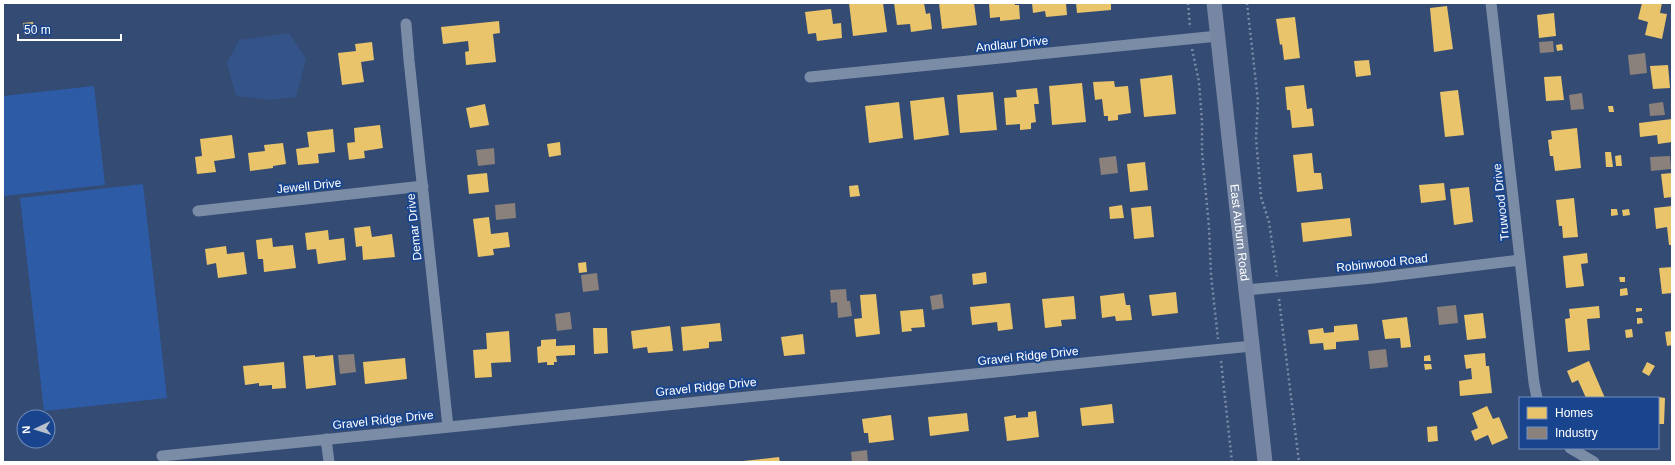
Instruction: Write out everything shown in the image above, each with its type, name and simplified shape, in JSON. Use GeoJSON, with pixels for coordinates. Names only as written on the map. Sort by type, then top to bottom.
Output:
{"type":"FeatureCollection","features":[{"type":"Feature","properties":{"kind":"main road","name":"East Auburn Road"},"geometry":{"type":"LineString","coordinates":[[1214,3],[1265,462]]}},
{"type":"Feature","properties":{"kind":"street","name":"Truwood Drive"},"geometry":{"type":"LineString","coordinates":[[1491,3],[1537,397]]}},
{"type":"Feature","properties":{"kind":"street","name":"Demar Drive"},"geometry":{"type":"LineString","coordinates":[[406,24],[408,60],[423,186],[448,427]]}},
{"type":"Feature","properties":{"kind":"street","name":"Andlaur Drive"},"geometry":{"type":"LineString","coordinates":[[810,76],[1218,36]]}},
{"type":"Feature","properties":{"kind":"street","name":"Jewell Drive"},"geometry":{"type":"LineString","coordinates":[[198,211],[423,186]]}},
{"type":"Feature","properties":{"kind":"street","name":"Robinwood Road"},"geometry":{"type":"LineString","coordinates":[[1246,290],[1374,278],[1520,260]]}},
{"type":"Feature","properties":{"kind":"street","name":"Gravel Ridge Drive"},"geometry":{"type":"LineString","coordinates":[[162,456],[704,400],[1252,346]]}},
{"type":"Feature","properties":{"kind":"street"},"geometry":{"type":"LineString","coordinates":[[326,439],[329,462]]}},
{"type":"Feature","properties":{"kind":"street"},"geometry":{"type":"LineString","coordinates":[[1572,449],[1594,462]]}},
{"type":"Feature","properties":{"kind":"path"},"geometry":{"type":"LineString","coordinates":[[1188,3],[1190,27]]}},
{"type":"Feature","properties":{"kind":"path"},"geometry":{"type":"LineString","coordinates":[[1248,3],[1258,101],[1256,138],[1261,197],[1269,222],[1276,275]]}},
{"type":"Feature","properties":{"kind":"path"},"geometry":{"type":"LineString","coordinates":[[1192,49],[1199,82],[1202,122],[1202,152],[1217,333]]}},
{"type":"Feature","properties":{"kind":"path"},"geometry":{"type":"LineString","coordinates":[[1279,299],[1299,462]]}},
{"type":"Feature","properties":{"kind":"path"},"geometry":{"type":"LineString","coordinates":[[1221,359],[1232,462]]}},
{"type":"Feature","properties":{"kind":"shaded area"},"geometry":{"type":"Polygon","coordinates":[[[289,33],[306,59],[296,97],[270,100],[236,96],[227,63],[239,40],[289,33]]]}},
{"type":"Feature","properties":{"kind":"shaded area"},"geometry":{"type":"Polygon","coordinates":[[[94,86],[105,185],[3,196],[3,96],[94,86]]]}},
{"type":"Feature","properties":{"kind":"shaded area"},"geometry":{"type":"Polygon","coordinates":[[[143,184],[167,398],[56,410],[44,409],[20,198],[143,184]]]}},
{"type":"Feature","properties":{"kind":"building: Homes"},"geometry":{"type":"Polygon","coordinates":[[[849,3],[883,3],[887,32],[853,36],[849,3]]]}},
{"type":"Feature","properties":{"kind":"building: Homes"},"geometry":{"type":"Polygon","coordinates":[[[894,3],[924,3],[926,14],[930,13],[932,29],[911,32],[910,24],[897,25],[894,3]]]}},
{"type":"Feature","properties":{"kind":"building: Homes"},"geometry":{"type":"Polygon","coordinates":[[[939,3],[974,3],[977,25],[942,29],[939,3]]]}},
{"type":"Feature","properties":{"kind":"building: Homes"},"geometry":{"type":"Polygon","coordinates":[[[989,3],[1015,3],[1015,5],[1019,5],[1020,19],[1000,21],[1000,17],[990,18],[989,3]]]}},
{"type":"Feature","properties":{"kind":"building: Homes"},"geometry":{"type":"Polygon","coordinates":[[[1032,3],[1066,3],[1067,15],[1046,17],[1045,11],[1033,13],[1032,3]]]}},
{"type":"Feature","properties":{"kind":"building: Homes"},"geometry":{"type":"Polygon","coordinates":[[[1076,3],[1111,3],[1111,10],[1077,13],[1076,3]]]}},
{"type":"Feature","properties":{"kind":"building: Homes"},"geometry":{"type":"Polygon","coordinates":[[[1642,3],[1662,3],[1660,13],[1667,14],[1662,39],[1645,35],[1648,22],[1638,19],[1642,3]]]}},
{"type":"Feature","properties":{"kind":"building: Homes"},"geometry":{"type":"Polygon","coordinates":[[[1447,6],[1453,49],[1434,52],[1430,8],[1447,6]]]}},
{"type":"Feature","properties":{"kind":"building: Homes"},"geometry":{"type":"Polygon","coordinates":[[[831,9],[833,24],[841,23],[842,38],[817,41],[816,33],[808,34],[805,12],[831,9]]]}},
{"type":"Feature","properties":{"kind":"building: Homes"},"geometry":{"type":"Polygon","coordinates":[[[1554,13],[1556,36],[1539,38],[1537,15],[1554,13]]]}},
{"type":"Feature","properties":{"kind":"building: Homes"},"geometry":{"type":"Polygon","coordinates":[[[1295,17],[1300,58],[1284,60],[1276,19],[1295,17]]]}},
{"type":"Feature","properties":{"kind":"building: Homes"},"geometry":{"type":"Polygon","coordinates":[[[499,21],[500,33],[493,34],[496,62],[466,65],[465,52],[469,51],[468,41],[443,44],[441,27],[499,21]]]}},
{"type":"Feature","properties":{"kind":"building: Homes"},"geometry":{"type":"Polygon","coordinates":[[[33,22],[35,34],[24,35],[23,23],[33,22]]]}},
{"type":"Feature","properties":{"kind":"building: Homes"},"geometry":{"type":"Polygon","coordinates":[[[372,42],[374,60],[361,62],[364,82],[342,85],[338,53],[356,51],[355,44],[372,42]]]}},
{"type":"Feature","properties":{"kind":"building: Homes"},"geometry":{"type":"Polygon","coordinates":[[[1562,44],[1563,50],[1557,51],[1556,45],[1562,44]]]}},
{"type":"Feature","properties":{"kind":"building: Homes"},"geometry":{"type":"Polygon","coordinates":[[[1369,60],[1371,75],[1356,77],[1354,61],[1369,60]]]}},
{"type":"Feature","properties":{"kind":"building: Homes"},"geometry":{"type":"Polygon","coordinates":[[[1668,65],[1670,88],[1653,89],[1650,66],[1668,65]]]}},
{"type":"Feature","properties":{"kind":"building: Homes"},"geometry":{"type":"Polygon","coordinates":[[[1172,75],[1176,114],[1144,117],[1140,79],[1172,75]]]}},
{"type":"Feature","properties":{"kind":"building: Homes"},"geometry":{"type":"Polygon","coordinates":[[[1561,76],[1564,100],[1546,101],[1544,77],[1561,76]]]}},
{"type":"Feature","properties":{"kind":"building: Homes"},"geometry":{"type":"Polygon","coordinates":[[[1114,81],[1115,87],[1128,86],[1131,113],[1118,115],[1118,120],[1108,121],[1108,116],[1104,116],[1102,99],[1095,100],[1093,82],[1114,81]]]}},
{"type":"Feature","properties":{"kind":"building: Homes"},"geometry":{"type":"Polygon","coordinates":[[[1082,83],[1086,122],[1052,125],[1049,86],[1082,83]]]}},
{"type":"Feature","properties":{"kind":"building: Homes"},"geometry":{"type":"Polygon","coordinates":[[[1304,85],[1307,109],[1312,108],[1314,126],[1292,128],[1290,110],[1287,110],[1285,87],[1304,85]]]}},
{"type":"Feature","properties":{"kind":"building: Homes"},"geometry":{"type":"Polygon","coordinates":[[[1037,88],[1039,104],[1034,104],[1036,122],[1031,123],[1031,129],[1020,130],[1020,124],[1006,125],[1004,98],[1017,97],[1016,90],[1037,88]]]}},
{"type":"Feature","properties":{"kind":"building: Homes"},"geometry":{"type":"Polygon","coordinates":[[[1458,90],[1464,135],[1445,137],[1440,92],[1458,90]]]}},
{"type":"Feature","properties":{"kind":"building: Homes"},"geometry":{"type":"Polygon","coordinates":[[[993,92],[997,130],[960,133],[957,95],[993,92]]]}},
{"type":"Feature","properties":{"kind":"building: Homes"},"geometry":{"type":"Polygon","coordinates":[[[944,97],[949,135],[914,140],[910,101],[944,97]]]}},
{"type":"Feature","properties":{"kind":"building: Homes"},"geometry":{"type":"Polygon","coordinates":[[[899,102],[903,138],[869,143],[865,106],[899,102]]]}},
{"type":"Feature","properties":{"kind":"building: Homes"},"geometry":{"type":"Polygon","coordinates":[[[485,104],[489,125],[470,128],[466,108],[485,104]]]}},
{"type":"Feature","properties":{"kind":"building: Homes"},"geometry":{"type":"Polygon","coordinates":[[[1608,106],[1613,106],[1614,112],[1609,112],[1608,106]]]}},
{"type":"Feature","properties":{"kind":"building: Homes"},"geometry":{"type":"Polygon","coordinates":[[[1672,119],[1672,142],[1658,144],[1657,135],[1640,137],[1639,123],[1672,119]]]}},
{"type":"Feature","properties":{"kind":"building: Homes"},"geometry":{"type":"Polygon","coordinates":[[[380,125],[383,148],[364,151],[365,158],[349,160],[347,143],[355,142],[354,128],[380,125]]]}},
{"type":"Feature","properties":{"kind":"building: Homes"},"geometry":{"type":"Polygon","coordinates":[[[1577,128],[1581,168],[1555,171],[1553,156],[1550,156],[1548,140],[1552,139],[1551,131],[1577,128]]]}},
{"type":"Feature","properties":{"kind":"building: Homes"},"geometry":{"type":"Polygon","coordinates":[[[333,129],[335,152],[318,154],[319,163],[298,165],[296,149],[309,147],[307,132],[333,129]]]}},
{"type":"Feature","properties":{"kind":"building: Homes"},"geometry":{"type":"Polygon","coordinates":[[[232,135],[235,158],[214,161],[216,172],[197,174],[195,157],[202,156],[200,139],[232,135]]]}},
{"type":"Feature","properties":{"kind":"building: Homes"},"geometry":{"type":"Polygon","coordinates":[[[560,142],[561,155],[549,157],[547,144],[560,142]]]}},
{"type":"Feature","properties":{"kind":"building: Homes"},"geometry":{"type":"Polygon","coordinates":[[[283,143],[286,164],[273,166],[273,168],[250,171],[248,153],[265,151],[264,145],[283,143]]]}},
{"type":"Feature","properties":{"kind":"building: Homes"},"geometry":{"type":"Polygon","coordinates":[[[1605,152],[1611,152],[1613,167],[1606,167],[1605,152]]]}},
{"type":"Feature","properties":{"kind":"building: Homes"},"geometry":{"type":"Polygon","coordinates":[[[1312,153],[1314,173],[1321,173],[1323,189],[1297,192],[1293,155],[1312,153]]]}},
{"type":"Feature","properties":{"kind":"building: Homes"},"geometry":{"type":"Polygon","coordinates":[[[1621,155],[1622,166],[1616,166],[1615,156],[1621,155]]]}},
{"type":"Feature","properties":{"kind":"building: Homes"},"geometry":{"type":"Polygon","coordinates":[[[1145,162],[1148,190],[1130,192],[1127,164],[1145,162]]]}},
{"type":"Feature","properties":{"kind":"building: Homes"},"geometry":{"type":"Polygon","coordinates":[[[487,173],[489,192],[469,194],[467,175],[487,173]]]}},
{"type":"Feature","properties":{"kind":"building: Homes"},"geometry":{"type":"Polygon","coordinates":[[[1672,173],[1672,197],[1664,198],[1661,174],[1672,173]]]}},
{"type":"Feature","properties":{"kind":"building: Homes"},"geometry":{"type":"Polygon","coordinates":[[[1444,183],[1446,200],[1421,203],[1419,185],[1444,183]]]}},
{"type":"Feature","properties":{"kind":"building: Homes"},"geometry":{"type":"Polygon","coordinates":[[[858,185],[860,196],[850,197],[849,186],[858,185]]]}},
{"type":"Feature","properties":{"kind":"building: Homes"},"geometry":{"type":"Polygon","coordinates":[[[1469,187],[1473,222],[1454,225],[1450,189],[1469,187]]]}},
{"type":"Feature","properties":{"kind":"building: Homes"},"geometry":{"type":"Polygon","coordinates":[[[1574,198],[1578,237],[1563,238],[1562,226],[1559,226],[1556,200],[1574,198]]]}},
{"type":"Feature","properties":{"kind":"building: Homes"},"geometry":{"type":"Polygon","coordinates":[[[1122,205],[1124,218],[1110,219],[1109,207],[1122,205]]]}},
{"type":"Feature","properties":{"kind":"building: Homes"},"geometry":{"type":"Polygon","coordinates":[[[1151,206],[1154,237],[1134,239],[1131,208],[1151,206]]]}},
{"type":"Feature","properties":{"kind":"building: Homes"},"geometry":{"type":"Polygon","coordinates":[[[1672,206],[1672,245],[1669,245],[1667,227],[1656,229],[1654,208],[1672,206]]]}},
{"type":"Feature","properties":{"kind":"building: Homes"},"geometry":{"type":"Polygon","coordinates":[[[1611,209],[1617,209],[1618,215],[1611,216],[1611,209]]]}},
{"type":"Feature","properties":{"kind":"building: Homes"},"geometry":{"type":"Polygon","coordinates":[[[1629,209],[1630,215],[1623,216],[1622,210],[1629,209]]]}},
{"type":"Feature","properties":{"kind":"building: Homes"},"geometry":{"type":"Polygon","coordinates":[[[489,217],[491,234],[508,232],[510,247],[493,249],[494,255],[478,257],[473,219],[489,217]]]}},
{"type":"Feature","properties":{"kind":"building: Homes"},"geometry":{"type":"Polygon","coordinates":[[[1350,218],[1352,236],[1303,242],[1301,223],[1350,218]]]}},
{"type":"Feature","properties":{"kind":"building: Homes"},"geometry":{"type":"Polygon","coordinates":[[[370,226],[372,237],[392,234],[395,257],[363,260],[362,246],[356,247],[354,228],[370,226]]]}},
{"type":"Feature","properties":{"kind":"building: Homes"},"geometry":{"type":"Polygon","coordinates":[[[328,230],[329,240],[344,238],[346,260],[318,264],[316,249],[307,250],[305,233],[328,230]]]}},
{"type":"Feature","properties":{"kind":"building: Homes"},"geometry":{"type":"Polygon","coordinates":[[[272,238],[273,247],[293,245],[296,268],[264,272],[263,259],[258,259],[256,240],[272,238]]]}},
{"type":"Feature","properties":{"kind":"building: Homes"},"geometry":{"type":"Polygon","coordinates":[[[226,246],[227,254],[244,252],[247,274],[218,278],[216,263],[207,265],[205,249],[226,246]]]}},
{"type":"Feature","properties":{"kind":"building: Homes"},"geometry":{"type":"Polygon","coordinates":[[[1587,253],[1588,263],[1581,264],[1584,286],[1566,288],[1563,256],[1587,253]]]}},
{"type":"Feature","properties":{"kind":"building: Homes"},"geometry":{"type":"Polygon","coordinates":[[[586,262],[587,272],[579,273],[578,263],[586,262]]]}},
{"type":"Feature","properties":{"kind":"building: Homes"},"geometry":{"type":"Polygon","coordinates":[[[1672,267],[1672,293],[1662,294],[1659,268],[1672,267]]]}},
{"type":"Feature","properties":{"kind":"building: Homes"},"geometry":{"type":"Polygon","coordinates":[[[986,272],[987,283],[973,285],[972,274],[986,272]]]}},
{"type":"Feature","properties":{"kind":"building: Homes"},"geometry":{"type":"Polygon","coordinates":[[[1619,277],[1625,277],[1625,282],[1620,282],[1619,277]]]}},
{"type":"Feature","properties":{"kind":"building: Homes"},"geometry":{"type":"Polygon","coordinates":[[[1627,288],[1628,295],[1620,296],[1620,289],[1627,288]]]}},
{"type":"Feature","properties":{"kind":"building: Homes"},"geometry":{"type":"Polygon","coordinates":[[[1176,292],[1178,313],[1152,316],[1149,295],[1176,292]]]}},
{"type":"Feature","properties":{"kind":"building: Homes"},"geometry":{"type":"Polygon","coordinates":[[[1124,293],[1126,305],[1130,305],[1132,320],[1116,321],[1115,316],[1102,318],[1100,296],[1124,293]]]}},
{"type":"Feature","properties":{"kind":"building: Homes"},"geometry":{"type":"Polygon","coordinates":[[[876,294],[880,334],[856,337],[854,319],[862,318],[860,295],[876,294]]]}},
{"type":"Feature","properties":{"kind":"building: Homes"},"geometry":{"type":"Polygon","coordinates":[[[1074,296],[1076,319],[1061,320],[1062,326],[1045,328],[1042,299],[1074,296]]]}},
{"type":"Feature","properties":{"kind":"building: Homes"},"geometry":{"type":"Polygon","coordinates":[[[1010,303],[1013,329],[998,331],[997,322],[972,325],[970,307],[1010,303]]]}},
{"type":"Feature","properties":{"kind":"building: Homes"},"geometry":{"type":"Polygon","coordinates":[[[1599,306],[1600,318],[1587,319],[1590,350],[1568,352],[1565,319],[1570,318],[1569,309],[1599,306]]]}},
{"type":"Feature","properties":{"kind":"building: Homes"},"geometry":{"type":"Polygon","coordinates":[[[1636,308],[1642,308],[1642,311],[1636,312],[1636,308]]]}},
{"type":"Feature","properties":{"kind":"building: Homes"},"geometry":{"type":"Polygon","coordinates":[[[923,309],[925,327],[911,328],[912,331],[902,332],[900,311],[923,309]]]}},
{"type":"Feature","properties":{"kind":"building: Homes"},"geometry":{"type":"Polygon","coordinates":[[[1483,313],[1486,338],[1467,340],[1464,315],[1483,313]]]}},
{"type":"Feature","properties":{"kind":"building: Homes"},"geometry":{"type":"Polygon","coordinates":[[[1407,317],[1411,347],[1401,348],[1400,338],[1385,339],[1382,320],[1407,317]]]}},
{"type":"Feature","properties":{"kind":"building: Homes"},"geometry":{"type":"Polygon","coordinates":[[[1637,318],[1642,318],[1643,323],[1637,324],[1637,318]]]}},
{"type":"Feature","properties":{"kind":"building: Homes"},"geometry":{"type":"Polygon","coordinates":[[[720,323],[722,341],[709,342],[709,348],[683,351],[681,327],[720,323]]]}},
{"type":"Feature","properties":{"kind":"building: Homes"},"geometry":{"type":"Polygon","coordinates":[[[1357,324],[1359,340],[1336,342],[1336,349],[1324,350],[1323,343],[1310,344],[1308,330],[1323,328],[1324,333],[1334,332],[1334,326],[1357,324]]]}},
{"type":"Feature","properties":{"kind":"building: Homes"},"geometry":{"type":"Polygon","coordinates":[[[670,326],[673,351],[648,353],[647,347],[633,349],[631,331],[670,326]]]}},
{"type":"Feature","properties":{"kind":"building: Homes"},"geometry":{"type":"Polygon","coordinates":[[[593,328],[607,328],[608,353],[594,354],[593,328]]]}},
{"type":"Feature","properties":{"kind":"building: Homes"},"geometry":{"type":"Polygon","coordinates":[[[1632,329],[1633,337],[1626,338],[1625,330],[1632,329]]]}},
{"type":"Feature","properties":{"kind":"building: Homes"},"geometry":{"type":"Polygon","coordinates":[[[509,331],[511,362],[491,363],[492,377],[475,378],[473,350],[487,349],[486,333],[509,331]]]}},
{"type":"Feature","properties":{"kind":"building: Homes"},"geometry":{"type":"Polygon","coordinates":[[[1672,331],[1672,345],[1667,346],[1665,332],[1672,331]]]}},
{"type":"Feature","properties":{"kind":"building: Homes"},"geometry":{"type":"Polygon","coordinates":[[[803,334],[805,354],[784,356],[781,337],[803,334]]]}},
{"type":"Feature","properties":{"kind":"building: Homes"},"geometry":{"type":"Polygon","coordinates":[[[556,339],[556,346],[575,345],[575,355],[556,356],[557,362],[554,362],[554,365],[547,365],[547,362],[538,363],[537,347],[541,346],[541,340],[556,339]]]}},
{"type":"Feature","properties":{"kind":"building: Homes"},"geometry":{"type":"Polygon","coordinates":[[[1485,353],[1486,366],[1489,366],[1492,393],[1460,396],[1459,381],[1472,379],[1471,368],[1466,369],[1464,355],[1485,353]]]}},
{"type":"Feature","properties":{"kind":"building: Homes"},"geometry":{"type":"Polygon","coordinates":[[[315,355],[315,357],[333,355],[336,385],[306,389],[303,356],[315,355]]]}},
{"type":"Feature","properties":{"kind":"building: Homes"},"geometry":{"type":"Polygon","coordinates":[[[1430,355],[1431,361],[1424,361],[1424,356],[1430,355]]]}},
{"type":"Feature","properties":{"kind":"building: Homes"},"geometry":{"type":"Polygon","coordinates":[[[405,358],[407,379],[365,384],[363,362],[405,358]]]}},
{"type":"Feature","properties":{"kind":"building: Homes"},"geometry":{"type":"Polygon","coordinates":[[[1589,361],[1605,397],[1586,397],[1578,380],[1572,383],[1567,371],[1589,361]]]}},
{"type":"Feature","properties":{"kind":"building: Homes"},"geometry":{"type":"Polygon","coordinates":[[[284,362],[286,388],[272,389],[272,385],[259,386],[259,383],[245,385],[243,366],[284,362]]]}},
{"type":"Feature","properties":{"kind":"building: Homes"},"geometry":{"type":"Polygon","coordinates":[[[1647,362],[1655,366],[1649,376],[1642,372],[1647,362]]]}},
{"type":"Feature","properties":{"kind":"building: Homes"},"geometry":{"type":"Polygon","coordinates":[[[1424,364],[1431,364],[1432,369],[1425,370],[1424,364]]]}},
{"type":"Feature","properties":{"kind":"building: Homes"},"geometry":{"type":"Polygon","coordinates":[[[1659,397],[1665,398],[1664,424],[1659,424],[1659,397]]]}},
{"type":"Feature","properties":{"kind":"building: Homes"},"geometry":{"type":"Polygon","coordinates":[[[1112,404],[1114,423],[1082,426],[1080,408],[1112,404]]]}},
{"type":"Feature","properties":{"kind":"building: Homes"},"geometry":{"type":"Polygon","coordinates":[[[1487,406],[1493,419],[1499,417],[1508,438],[1492,445],[1488,435],[1475,441],[1471,431],[1478,428],[1472,413],[1487,406]]]}},
{"type":"Feature","properties":{"kind":"building: Homes"},"geometry":{"type":"Polygon","coordinates":[[[1036,411],[1039,437],[1007,441],[1004,417],[1016,415],[1016,418],[1028,417],[1028,412],[1036,411]]]}},
{"type":"Feature","properties":{"kind":"building: Homes"},"geometry":{"type":"Polygon","coordinates":[[[967,413],[969,431],[930,436],[928,417],[967,413]]]}},
{"type":"Feature","properties":{"kind":"building: Homes"},"geometry":{"type":"Polygon","coordinates":[[[891,415],[894,440],[869,443],[868,433],[864,433],[862,419],[891,415]]]}},
{"type":"Feature","properties":{"kind":"building: Homes"},"geometry":{"type":"Polygon","coordinates":[[[1437,426],[1438,441],[1428,442],[1427,427],[1437,426]]]}},
{"type":"Feature","properties":{"kind":"building: Homes"},"geometry":{"type":"Polygon","coordinates":[[[779,457],[780,462],[743,462],[743,461],[779,457]]]}},
{"type":"Feature","properties":{"kind":"building: Industry"},"geometry":{"type":"Polygon","coordinates":[[[1553,41],[1554,52],[1540,53],[1539,42],[1553,41]]]}},
{"type":"Feature","properties":{"kind":"building: Industry"},"geometry":{"type":"Polygon","coordinates":[[[1645,53],[1647,73],[1630,75],[1628,55],[1645,53]]]}},
{"type":"Feature","properties":{"kind":"building: Industry"},"geometry":{"type":"Polygon","coordinates":[[[1582,93],[1584,109],[1571,110],[1569,95],[1582,93]]]}},
{"type":"Feature","properties":{"kind":"building: Industry"},"geometry":{"type":"Polygon","coordinates":[[[1663,102],[1665,115],[1650,116],[1649,104],[1663,102]]]}},
{"type":"Feature","properties":{"kind":"building: Industry"},"geometry":{"type":"Polygon","coordinates":[[[494,148],[495,164],[478,166],[476,150],[494,148]]]}},
{"type":"Feature","properties":{"kind":"building: Industry"},"geometry":{"type":"Polygon","coordinates":[[[1116,156],[1118,173],[1101,175],[1099,158],[1116,156]]]}},
{"type":"Feature","properties":{"kind":"building: Industry"},"geometry":{"type":"Polygon","coordinates":[[[1670,156],[1671,169],[1651,171],[1650,157],[1670,156]]]}},
{"type":"Feature","properties":{"kind":"building: Industry"},"geometry":{"type":"Polygon","coordinates":[[[515,203],[516,218],[496,220],[495,205],[515,203]]]}},
{"type":"Feature","properties":{"kind":"building: Industry"},"geometry":{"type":"Polygon","coordinates":[[[597,273],[599,290],[583,292],[581,275],[597,273]]]}},
{"type":"Feature","properties":{"kind":"building: Industry"},"geometry":{"type":"Polygon","coordinates":[[[846,289],[847,301],[850,301],[852,316],[838,318],[837,302],[831,303],[830,290],[846,289]]]}},
{"type":"Feature","properties":{"kind":"building: Industry"},"geometry":{"type":"Polygon","coordinates":[[[942,294],[944,308],[932,310],[930,296],[942,294]]]}},
{"type":"Feature","properties":{"kind":"building: Industry"},"geometry":{"type":"Polygon","coordinates":[[[1456,305],[1458,323],[1439,325],[1437,307],[1456,305]]]}},
{"type":"Feature","properties":{"kind":"building: Industry"},"geometry":{"type":"Polygon","coordinates":[[[570,312],[572,329],[557,331],[555,314],[570,312]]]}},
{"type":"Feature","properties":{"kind":"building: Industry"},"geometry":{"type":"Polygon","coordinates":[[[1386,349],[1388,367],[1370,369],[1368,351],[1386,349]]]}},
{"type":"Feature","properties":{"kind":"building: Industry"},"geometry":{"type":"Polygon","coordinates":[[[354,354],[356,372],[340,374],[338,355],[354,354]]]}},
{"type":"Feature","properties":{"kind":"building: Industry"},"geometry":{"type":"Polygon","coordinates":[[[867,450],[868,462],[852,462],[851,452],[867,450]]]}}]}
